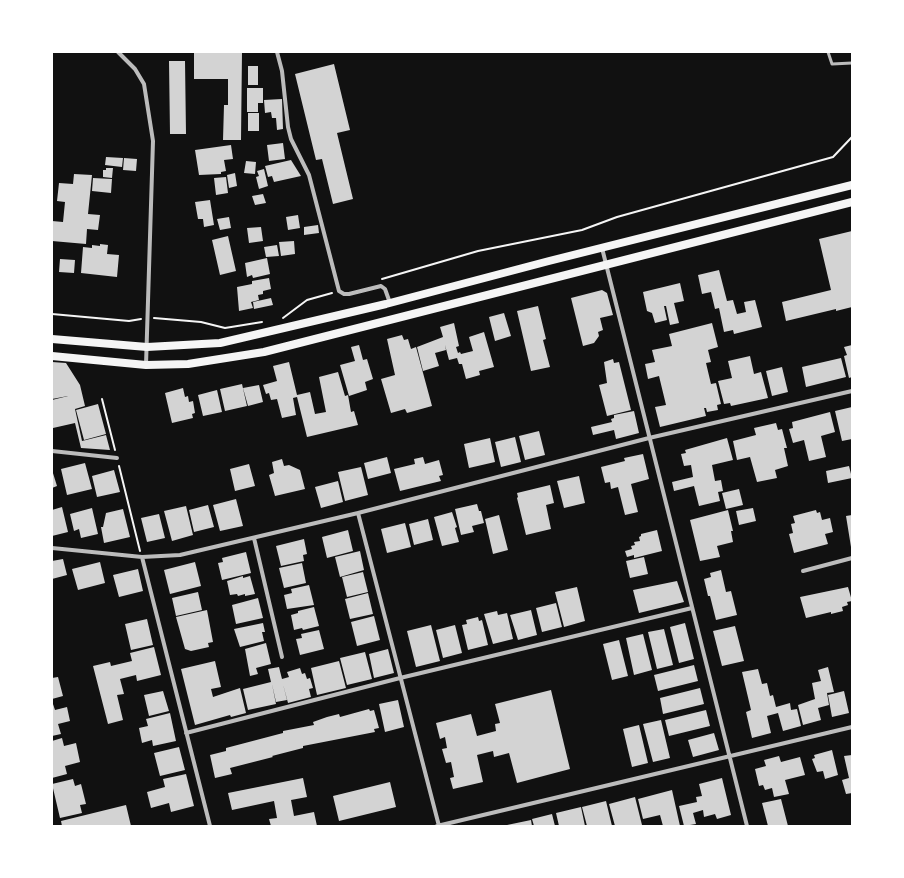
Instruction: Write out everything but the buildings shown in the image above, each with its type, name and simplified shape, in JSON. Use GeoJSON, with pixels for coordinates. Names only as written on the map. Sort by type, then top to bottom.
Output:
{"type":"FeatureCollection","features":[{"type":"Feature","properties":{"kind":"main road"},"geometry":{"type":"LineString","coordinates":[[52,339],[147,347],[220,343],[295,327],[391,303],[852,185]]}},
{"type":"Feature","properties":{"kind":"main road"},"geometry":{"type":"LineString","coordinates":[[52,356],[146,365],[188,364],[264,352],[852,202]]}},
{"type":"Feature","properties":{"kind":"street"},"geometry":{"type":"LineString","coordinates":[[118,52],[135,69],[144,84],[153,141],[146,365]]}},
{"type":"Feature","properties":{"kind":"street"},"geometry":{"type":"LineString","coordinates":[[277,52],[282,71],[288,127],[291,139],[309,175],[339,291],[344,294],[349,294],[381,286],[385,289],[391,303]]}},
{"type":"Feature","properties":{"kind":"street"},"geometry":{"type":"LineString","coordinates":[[602,248],[747,826]]}},
{"type":"Feature","properties":{"kind":"street"},"geometry":{"type":"LineString","coordinates":[[52,548],[142,557],[180,554],[358,513],[649,438],[852,391]]}},
{"type":"Feature","properties":{"kind":"street"},"geometry":{"type":"LineString","coordinates":[[52,451],[117,458]]}},
{"type":"Feature","properties":{"kind":"street"},"geometry":{"type":"LineString","coordinates":[[358,513],[438,826],[852,727]]}},
{"type":"Feature","properties":{"kind":"street"},"geometry":{"type":"LineString","coordinates":[[254,538],[282,657]]}},
{"type":"Feature","properties":{"kind":"street"},"geometry":{"type":"LineString","coordinates":[[142,557],[210,826]]}},
{"type":"Feature","properties":{"kind":"street"},"geometry":{"type":"LineString","coordinates":[[803,571],[852,558]]}},
{"type":"Feature","properties":{"kind":"street"},"geometry":{"type":"LineString","coordinates":[[186,733],[400,678],[692,608]]}},
{"type":"Feature","properties":{"kind":"lane"},"geometry":{"type":"LineString","coordinates":[[828,52],[832,64],[852,63]]}},
{"type":"Feature","properties":{"kind":"path"},"geometry":{"type":"LineString","coordinates":[[376,281],[478,252],[582,230],[617,217],[833,157],[852,137]]}},
{"type":"Feature","properties":{"kind":"path"},"geometry":{"type":"LineString","coordinates":[[282,319],[307,300],[339,291]]}},
{"type":"Feature","properties":{"kind":"path"},"geometry":{"type":"LineString","coordinates":[[52,314],[129,321],[148,318],[200,322],[225,328],[268,321]]}},
{"type":"Feature","properties":{"kind":"path"},"geometry":{"type":"LineString","coordinates":[[102,398],[142,557]]}}]}
